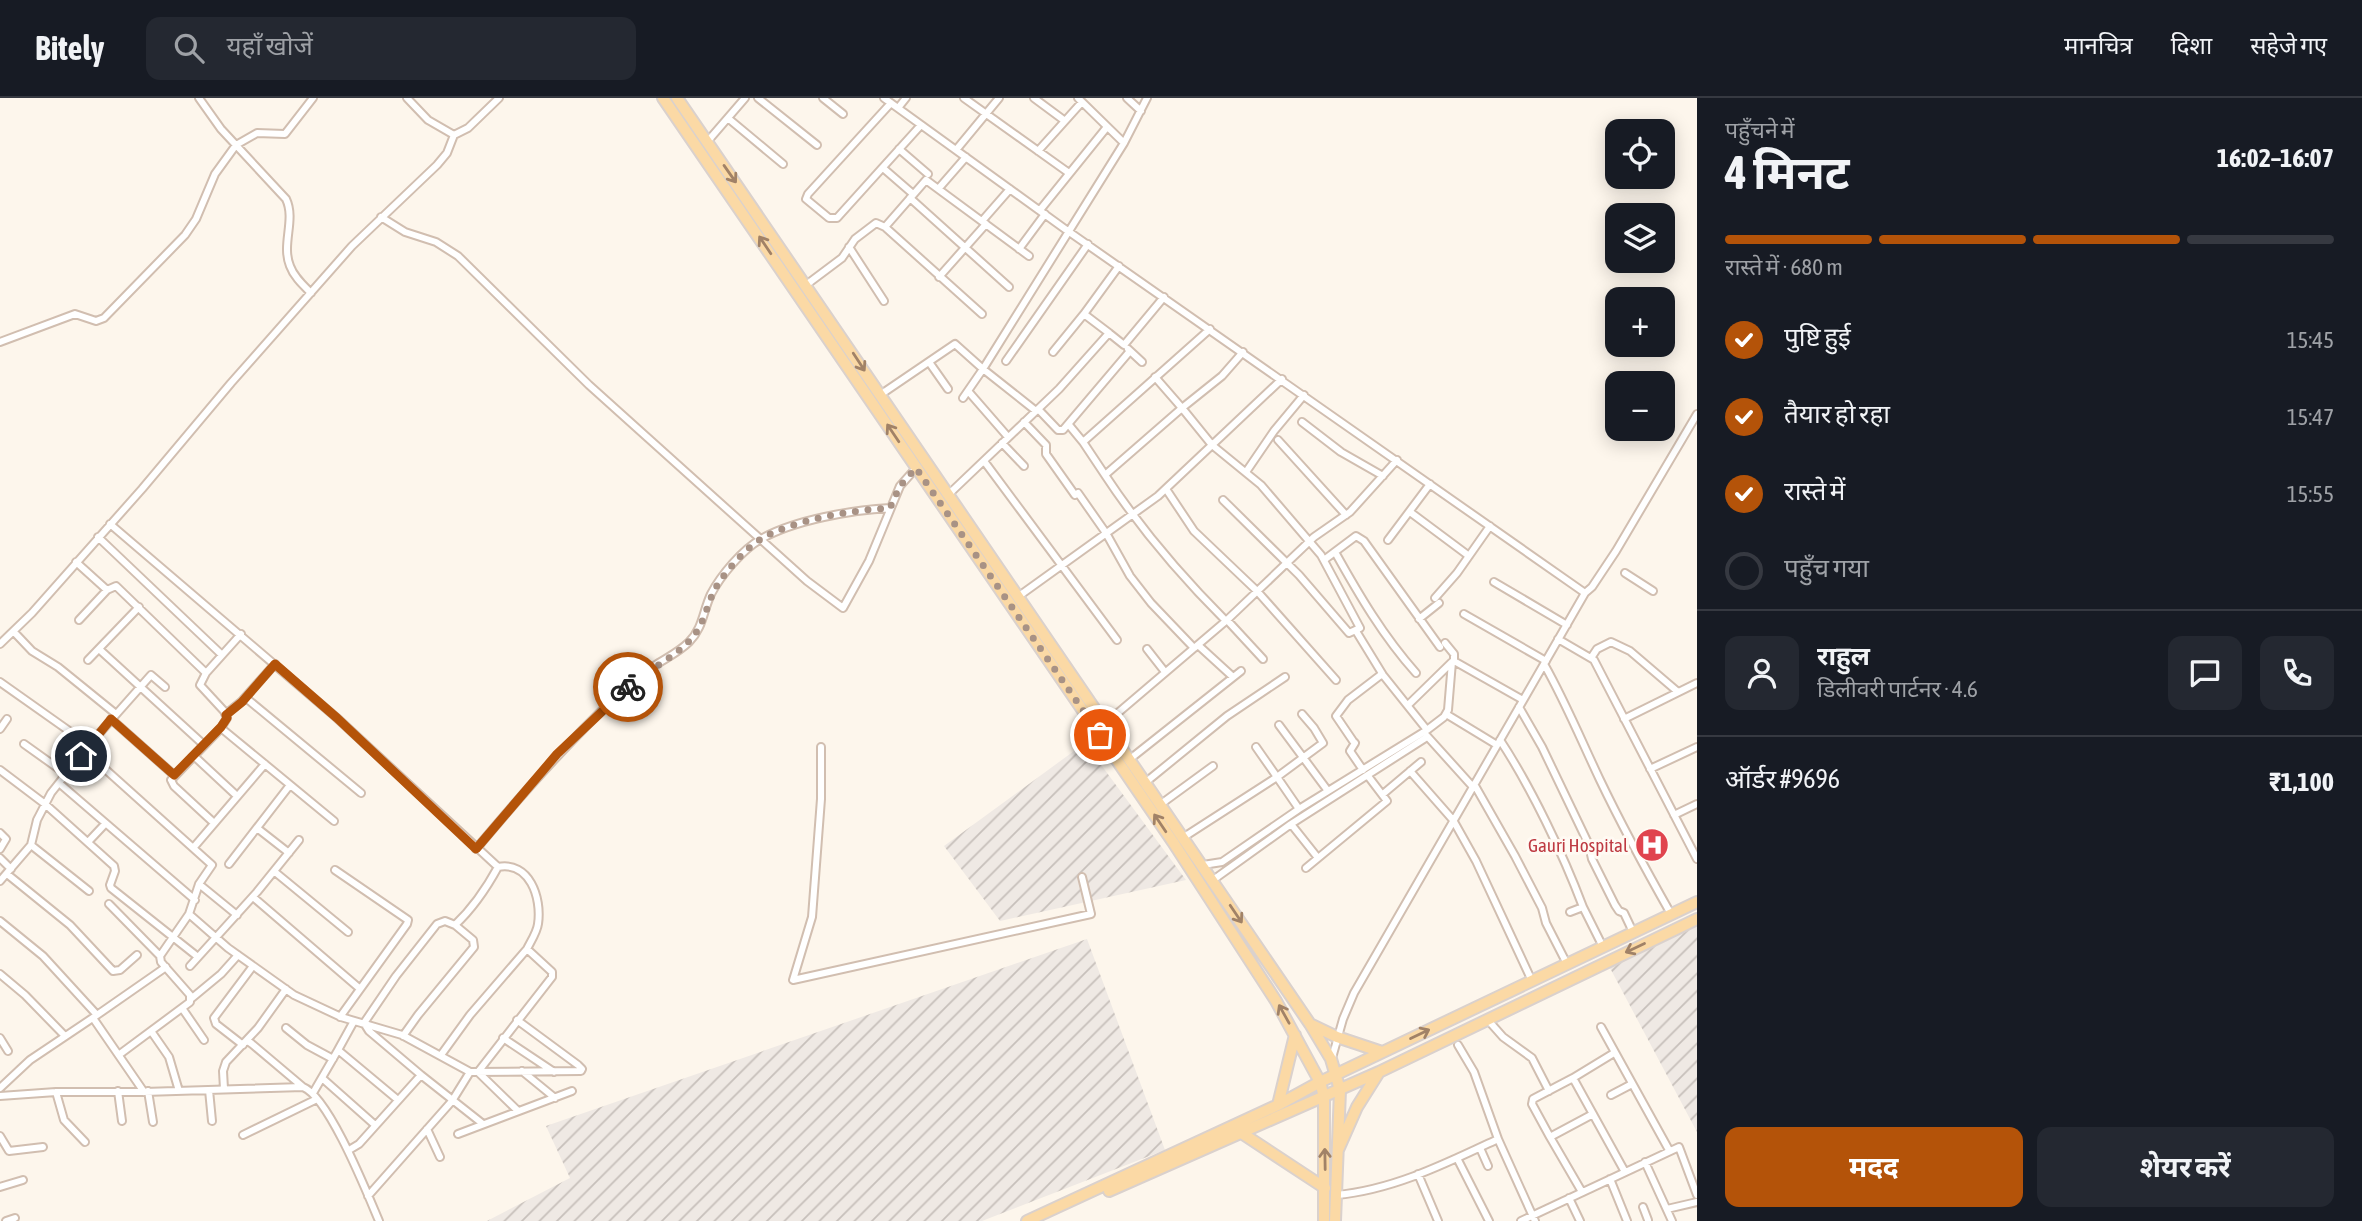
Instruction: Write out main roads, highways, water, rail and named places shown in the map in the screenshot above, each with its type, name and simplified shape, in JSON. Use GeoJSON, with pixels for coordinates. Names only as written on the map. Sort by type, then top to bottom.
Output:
{"type":"FeatureCollection","features":[{"type":"Feature","properties":{"kind":"main road"},"geometry":{"type":"LineString","coordinates":[[663,98],[1165,830],[1276,1000],[1320,1082],[1324,1097],[1324,1221]]}},
{"type":"Feature","properties":{"kind":"main road"},"geometry":{"type":"LineString","coordinates":[[677,98],[1184,837],[1331,1059],[1340,1090],[1335,1221]]}},
{"type":"Feature","properties":{"kind":"main road"},"geometry":{"type":"LineString","coordinates":[[1027,1221],[1278,1105],[1336,1074],[1697,902]]}},
{"type":"Feature","properties":{"kind":"main road"},"geometry":{"type":"LineString","coordinates":[[1041,1221],[1340,1090],[1697,919]]}},
{"type":"Feature","properties":{"kind":"main road"},"geometry":{"type":"LineString","coordinates":[[1310,1024],[1382,1052]]}},
{"type":"Feature","properties":{"kind":"main road"},"geometry":{"type":"LineString","coordinates":[[1278,1105],[1295,1035]]}},
{"type":"Feature","properties":{"kind":"main road"},"geometry":{"type":"LineString","coordinates":[[1337,1153],[1357,1107],[1379,1072]]}},
{"type":"Feature","properties":{"kind":"main road"},"geometry":{"type":"LineString","coordinates":[[1240,1132],[1325,1188]]}},
{"type":"Feature","properties":{"kind":"place","name":"Gauri Hospital"},"geometry":{"type":"Point","coordinates":[1652,845]}}]}
